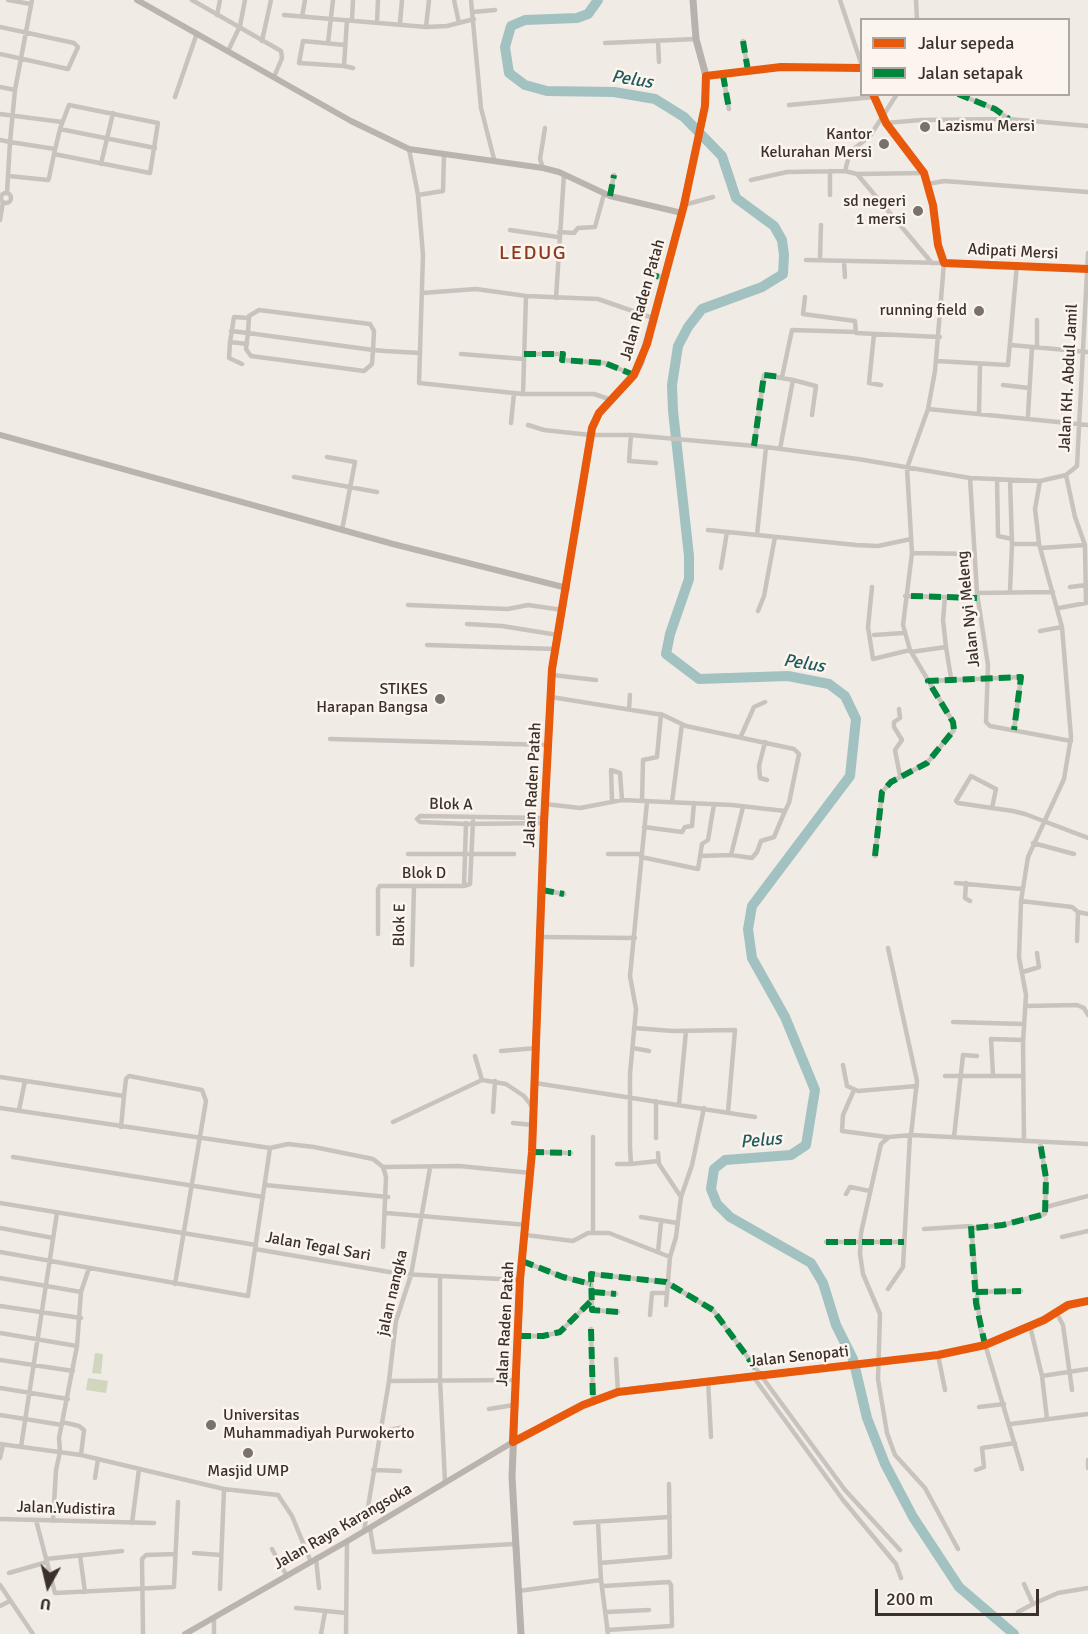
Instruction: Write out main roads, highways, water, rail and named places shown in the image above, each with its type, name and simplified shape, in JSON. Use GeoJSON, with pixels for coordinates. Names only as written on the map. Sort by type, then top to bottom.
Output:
{"type":"FeatureCollection","features":[{"type":"Feature","properties":{"kind":"main road","name":"Jalan Raden Patah"},"geometry":{"type":"LineString","coordinates":[[521,1634],[514,1544],[514,1405],[520,1280],[526,1235],[523,1224],[532,1152],[529,1125],[533,1108],[537,1048],[544,820],[552,675],[590,435],[596,418],[634,375],[647,344],[684,205],[705,106],[706,76],[696,39],[693,0]]}},
{"type":"Feature","properties":{"kind":"waterway","name":"Pelus"},"geometry":{"type":"LineString","coordinates":[[598,0],[588,14],[577,18],[525,20],[511,26],[505,47],[509,73],[525,85],[547,91],[614,92],[655,99],[684,117],[722,156],[736,198],[774,226],[782,240],[784,255],[783,274],[762,287],[702,309],[688,327],[678,346],[672,385],[673,411],[689,556],[689,579],[670,634],[666,654],[699,679],[788,676],[829,684],[845,696],[856,719],[850,776],[752,906],[748,929],[752,958],[785,1017],[815,1090],[806,1145],[791,1155],[725,1160],[714,1169],[711,1189],[717,1204],[730,1217],[811,1263],[823,1283],[836,1325],[853,1359],[867,1418],[885,1464],[913,1517],[959,1587],[1014,1634]]}},
{"type":"Feature","properties":{"kind":"place","name":"Lazismu Mersi"},"geometry":{"type":"Point","coordinates":[925,127]}},
{"type":"Feature","properties":{"kind":"place","name":"Kantor Kelurahan Mersi"},"geometry":{"type":"Point","coordinates":[884,144]}},
{"type":"Feature","properties":{"kind":"place","name":"sd negeri 1 mersi"},"geometry":{"type":"Point","coordinates":[918,211]}},
{"type":"Feature","properties":{"kind":"place","name":"running field"},"geometry":{"type":"Point","coordinates":[979,311]}},
{"type":"Feature","properties":{"kind":"place","name":"STIKES Harapan Bangsa"},"geometry":{"type":"Point","coordinates":[440,699]}},
{"type":"Feature","properties":{"kind":"place","name":"Universitas Muhammadiyah Purwokerto"},"geometry":{"type":"Point","coordinates":[211,1425]}},
{"type":"Feature","properties":{"kind":"place","name":"Masjid UMP"},"geometry":{"type":"Point","coordinates":[248,1453]}},
{"type":"Feature","properties":{"kind":"district","name":"LEDUG"},"geometry":{"type":"Point","coordinates":[533,254]}}]}
